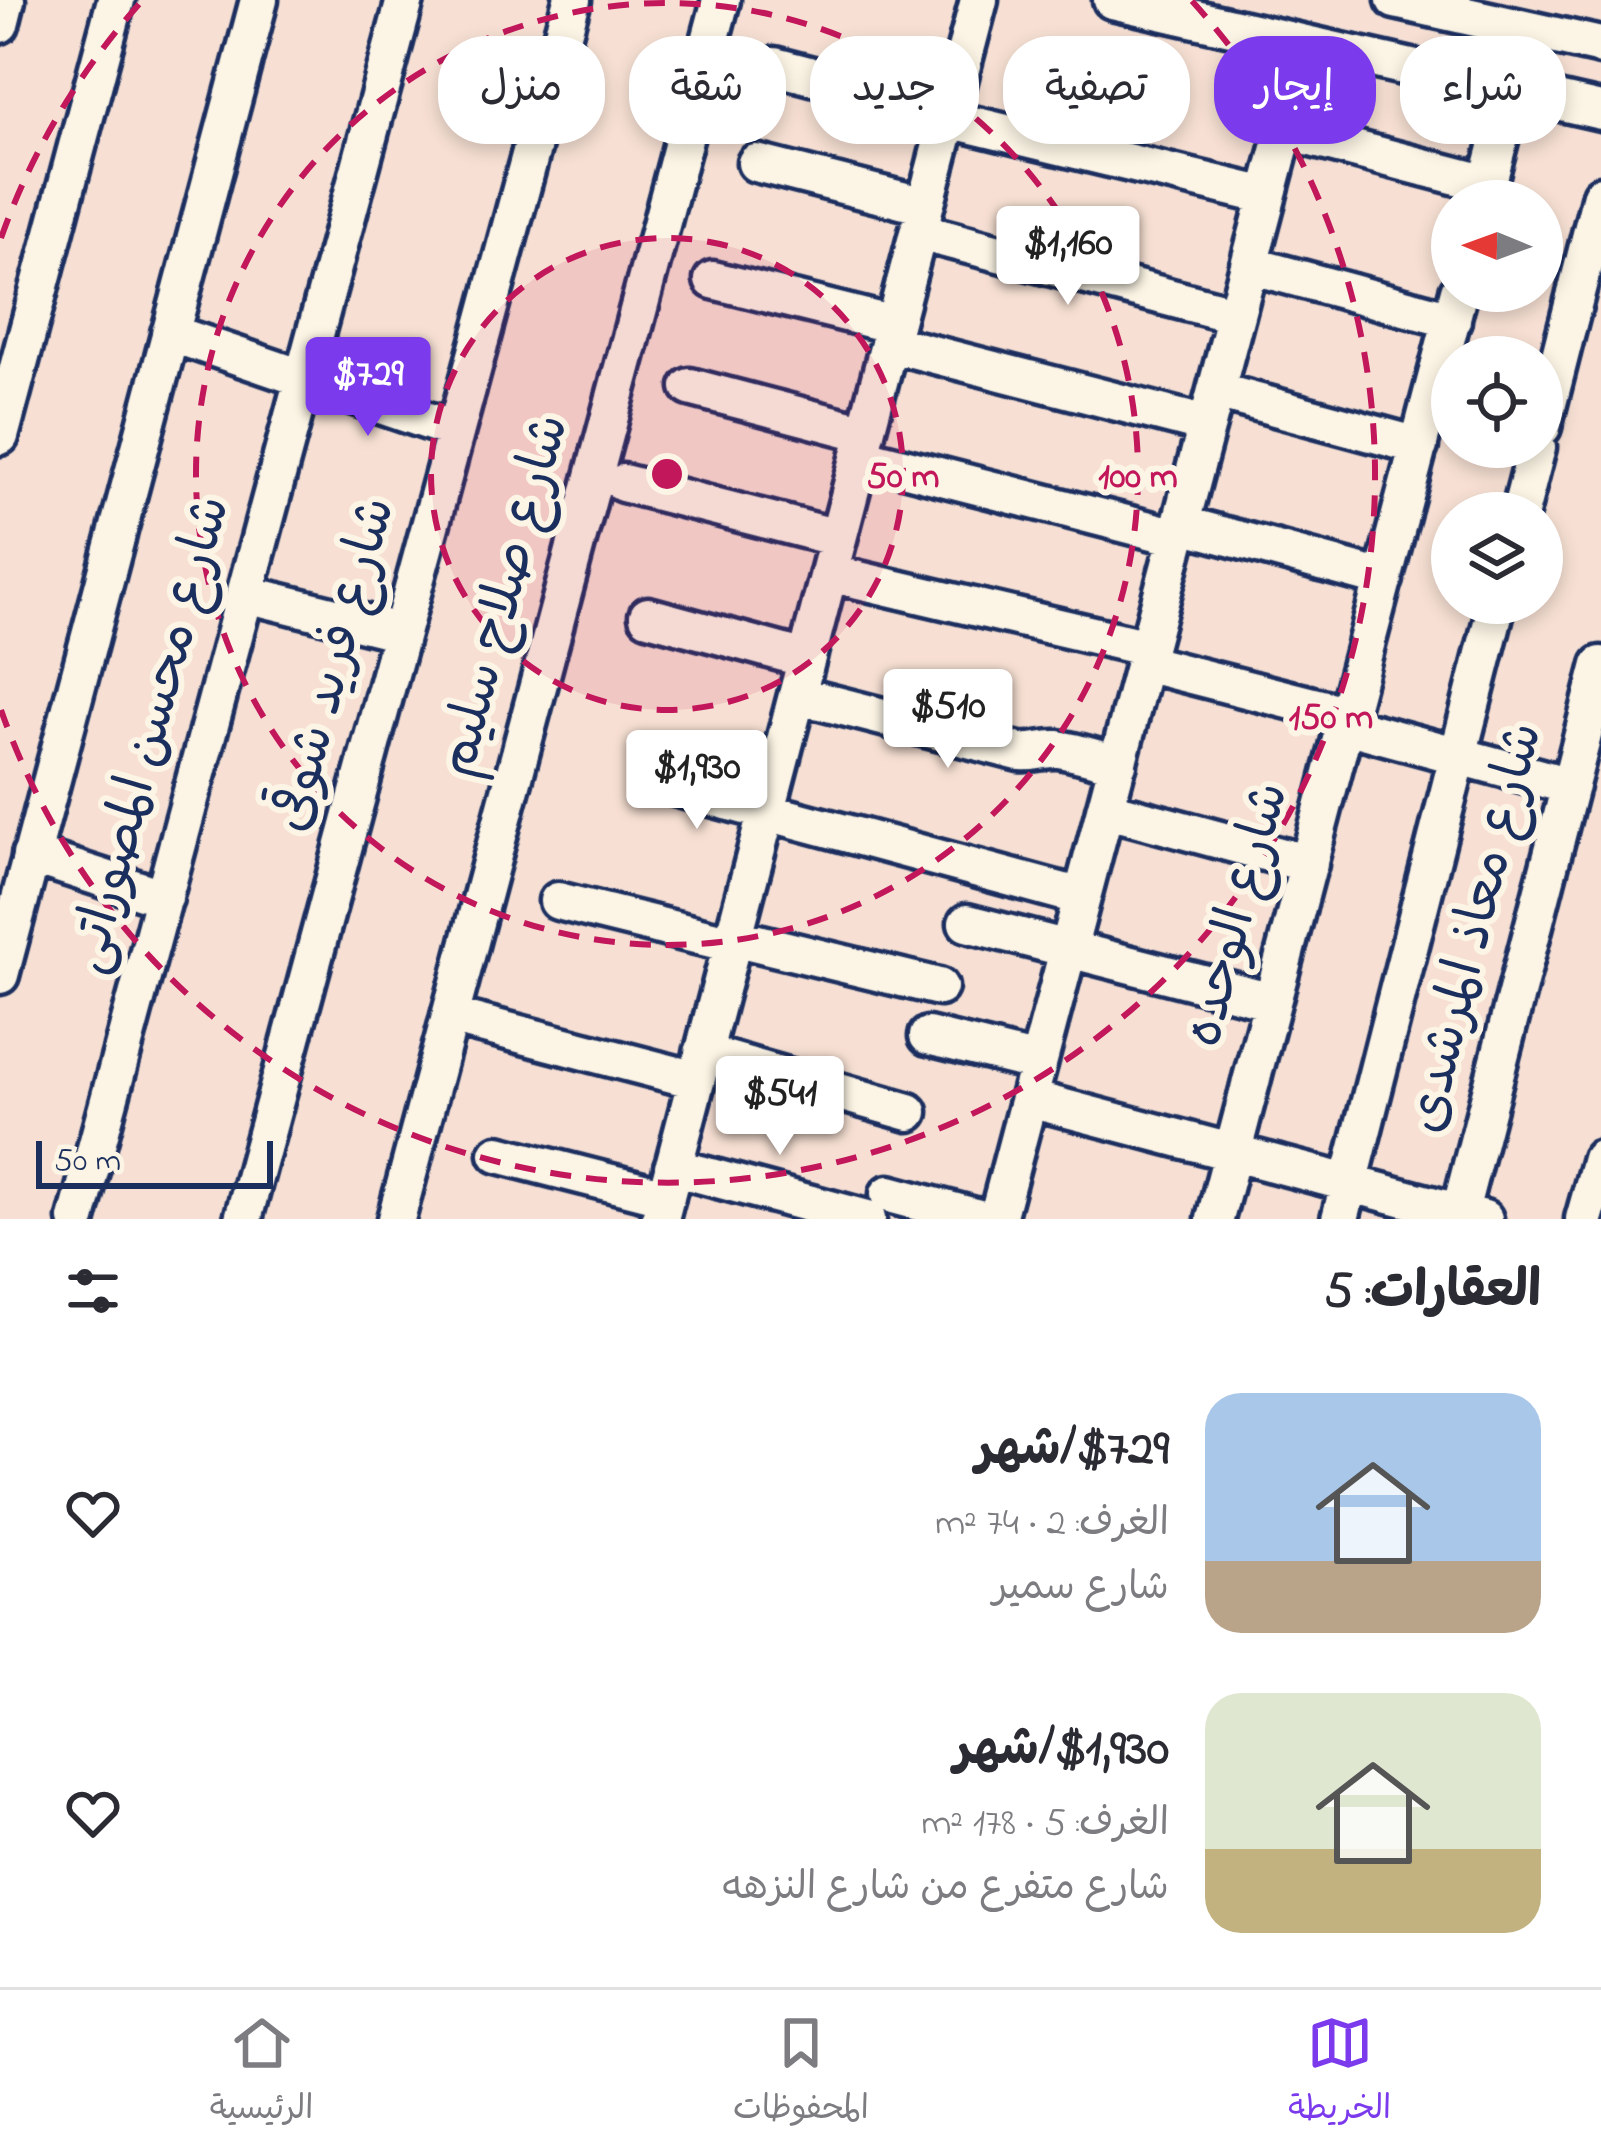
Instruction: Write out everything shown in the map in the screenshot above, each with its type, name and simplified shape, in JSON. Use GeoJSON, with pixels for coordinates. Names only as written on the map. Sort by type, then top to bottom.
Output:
{"type":"FeatureCollection","features":[{"type":"Feature","properties":{"kind":"street"},"geometry":{"type":"LineString","coordinates":[[0,23],[6,0]]}},
{"type":"Feature","properties":{"kind":"street"},"geometry":{"type":"LineString","coordinates":[[0,436],[116,0]]}},
{"type":"Feature","properties":{"kind":"street"},"geometry":{"type":"LineString","coordinates":[[0,975],[259,0]]}},
{"type":"Feature","properties":{"kind":"street","name":"شارع محسن المصوراتى"},"geometry":{"type":"LineString","coordinates":[[77,1219],[405,0]]}},
{"type":"Feature","properties":{"kind":"street","name":"شارع فريد شوقى"},"geometry":{"type":"LineString","coordinates":[[243,1219],[572,0]]}},
{"type":"Feature","properties":{"kind":"street","name":"شارع صلاح سليم"},"geometry":{"type":"LineString","coordinates":[[396,1219],[722,0]]}},
{"type":"Feature","properties":{"kind":"street"},"geometry":{"type":"LineString","coordinates":[[970,36],[979,0]]}},
{"type":"Feature","properties":{"kind":"street"},"geometry":{"type":"LineString","coordinates":[[1112,0],[1265,36]]}},
{"type":"Feature","properties":{"kind":"street"},"geometry":{"type":"LineString","coordinates":[[1395,0],[1512,13],[1601,46]]}},
{"type":"Feature","properties":{"kind":"street"},"geometry":{"type":"LineString","coordinates":[[1566,103],[1601,111]]}},
{"type":"Feature","properties":{"kind":"street"},"geometry":{"type":"LineString","coordinates":[[979,124],[1268,196]]}},
{"type":"Feature","properties":{"kind":"street"},"geometry":{"type":"LineString","coordinates":[[666,1194],[942,144]]}},
{"type":"Feature","properties":{"kind":"street"},"geometry":{"type":"LineString","coordinates":[[997,1219],[1282,144]]}},
{"type":"Feature","properties":{"kind":"street"},"geometry":{"type":"LineString","coordinates":[[1328,144],[1446,180]]}},
{"type":"Feature","properties":{"kind":"street"},"geometry":{"type":"LineString","coordinates":[[1488,180],[1498,144]]}},
{"type":"Feature","properties":{"kind":"street"},"geometry":{"type":"LineString","coordinates":[[756,163],[1236,315]]}},
{"type":"Feature","properties":{"kind":"street"},"geometry":{"type":"LineString","coordinates":[[1563,344],[1601,195]]}},
{"type":"Feature","properties":{"kind":"street"},"geometry":{"type":"LineString","coordinates":[[1249,266],[1431,301]]}},
{"type":"Feature","properties":{"kind":"street"},"geometry":{"type":"LineString","coordinates":[[713,280],[892,334],[1212,408],[1419,446]]}},
{"type":"Feature","properties":{"kind":"street","name":"شارع الوحده"},"geometry":{"type":"LineString","coordinates":[[1215,1219],[1454,312]]}},
{"type":"Feature","properties":{"kind":"street"},"geometry":{"type":"LineString","coordinates":[[170,333],[454,430]]}},
{"type":"Feature","properties":{"kind":"street"},"geometry":{"type":"LineString","coordinates":[[690,387],[863,444],[1179,531],[1384,579]]}},
{"type":"Feature","properties":{"kind":"street"},"geometry":{"type":"LineString","coordinates":[[623,483],[1458,756],[1570,786]]}},
{"type":"Feature","properties":{"kind":"street"},"geometry":{"type":"LineString","coordinates":[[246,594],[400,632]]}},
{"type":"Feature","properties":{"kind":"street"},"geometry":{"type":"LineString","coordinates":[[648,616],[802,677],[1018,752],[1061,749],[1118,764]]}},
{"type":"Feature","properties":{"kind":"street"},"geometry":{"type":"LineString","coordinates":[[1345,1201],[1492,624]]}},
{"type":"Feature","properties":{"kind":"street","name":"شارع معاذ المرشدى"},"geometry":{"type":"LineString","coordinates":[[1467,1217],[1601,665]]}},
{"type":"Feature","properties":{"kind":"street"},"geometry":{"type":"LineString","coordinates":[[649,781],[1082,897]]}},
{"type":"Feature","properties":{"kind":"street"},"geometry":{"type":"LineString","coordinates":[[1105,809],[1309,864]]}},
{"type":"Feature","properties":{"kind":"street"},"geometry":{"type":"LineString","coordinates":[[31,856],[164,898]]}},
{"type":"Feature","properties":{"kind":"street"},"geometry":{"type":"LineString","coordinates":[[558,901],[939,987]]}},
{"type":"Feature","properties":{"kind":"street"},"geometry":{"type":"LineString","coordinates":[[967,923],[1272,1001]]}},
{"type":"Feature","properties":{"kind":"street"},"geometry":{"type":"LineString","coordinates":[[450,1016],[909,1112]]}},
{"type":"Feature","properties":{"kind":"street"},"geometry":{"type":"LineString","coordinates":[[928,1036],[1038,1063]]}},
{"type":"Feature","properties":{"kind":"street"},"geometry":{"type":"LineString","coordinates":[[1030,1100],[1232,1153],[1345,1201],[1467,1217]]}},
{"type":"Feature","properties":{"kind":"street"},"geometry":{"type":"LineString","coordinates":[[498,1154],[666,1194],[878,1207],[982,1219]]}},
{"type":"Feature","properties":{"kind":"street"},"geometry":{"type":"LineString","coordinates":[[1584,1219],[1601,1159]]}}]}
